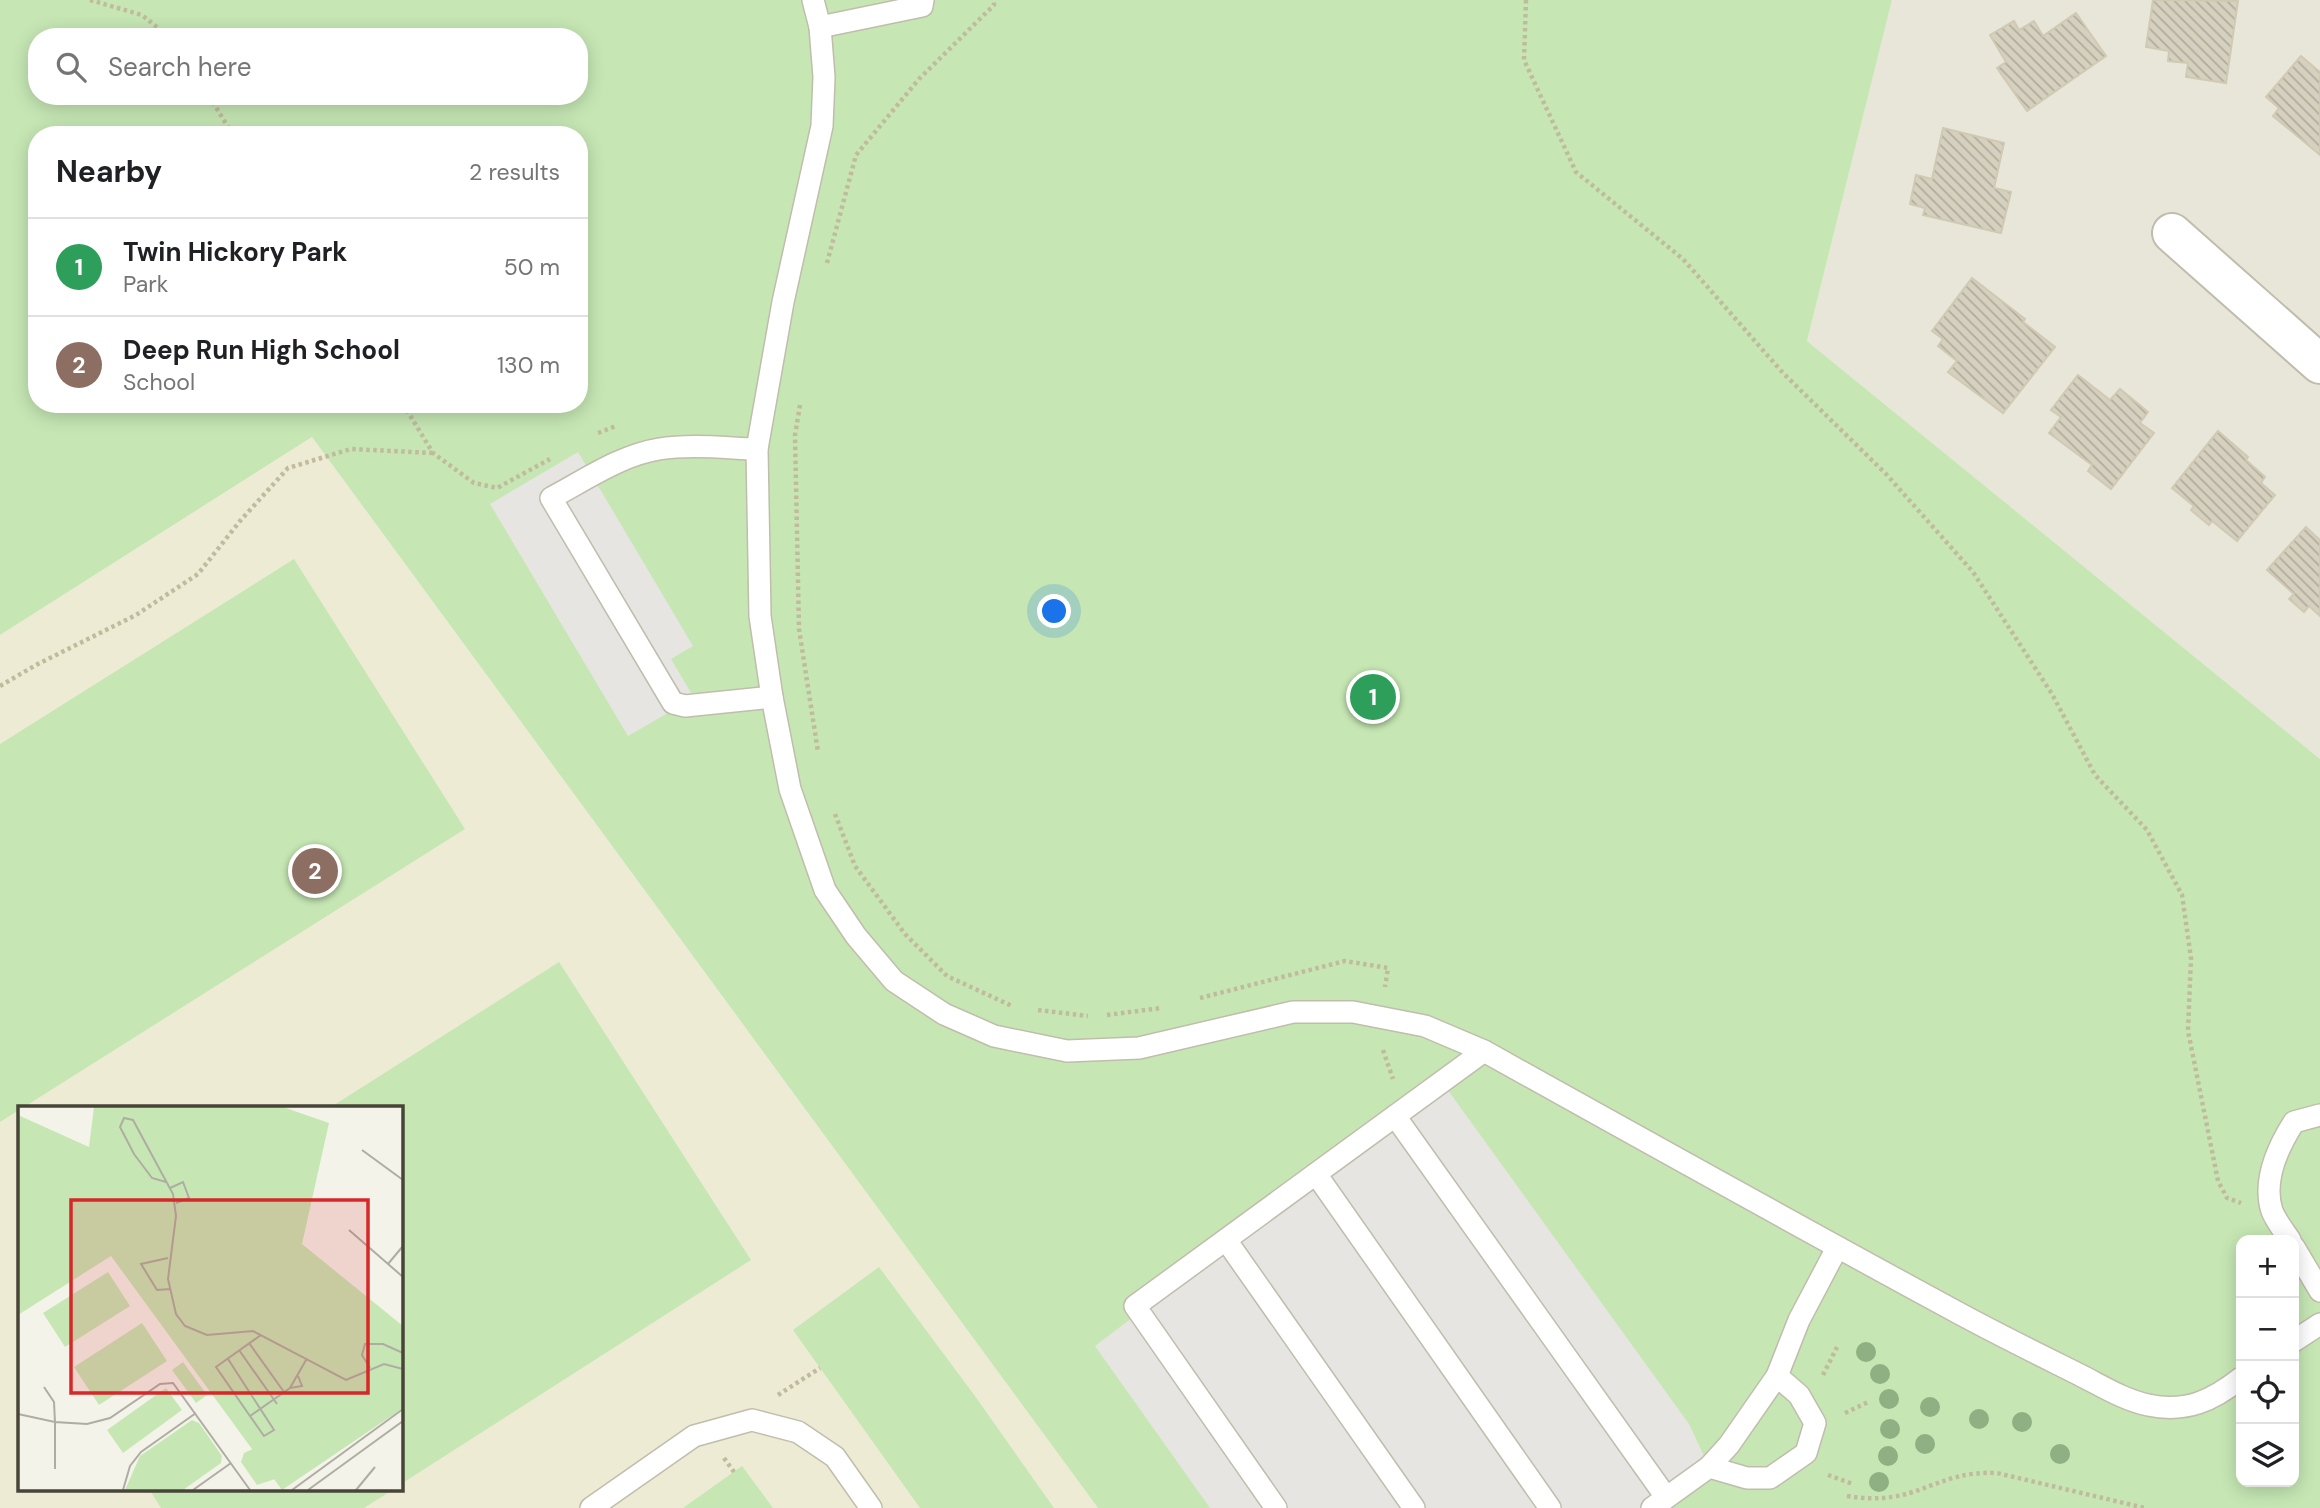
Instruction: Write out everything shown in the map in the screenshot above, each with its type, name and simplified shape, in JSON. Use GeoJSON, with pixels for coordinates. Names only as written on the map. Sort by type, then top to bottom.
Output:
{"type":"FeatureCollection","features":[{"type":"Feature","properties":{"kind":"street"},"geometry":{"type":"LineString","coordinates":[[2172,233],[2320,364]]}},
{"type":"Feature","properties":{"kind":"lane"},"geometry":{"type":"LineString","coordinates":[[813,0],[820,27],[824,77],[822,126],[783,302],[758,450],[760,616],[790,789],[825,890],[856,936],[894,981],[944,1014],[994,1036],[1067,1051],[1139,1048],[1293,1012],[1353,1012],[1425,1026],[1484,1051],[1837,1248],[2008,1340],[2123,1397],[2148,1405],[2175,1407],[2200,1404],[2236,1382]]}},
{"type":"Feature","properties":{"kind":"lane"},"geometry":{"type":"LineString","coordinates":[[820,27],[922,6],[923,0]]}},
{"type":"Feature","properties":{"kind":"lane"},"geometry":{"type":"LineString","coordinates":[[758,450],[688,447],[659,449],[631,456],[551,498],[673,703],[685,706],[772,697]]}},
{"type":"Feature","properties":{"kind":"lane"},"geometry":{"type":"LineString","coordinates":[[1276,1508],[1135,1306],[1484,1051]]}},
{"type":"Feature","properties":{"kind":"lane"},"geometry":{"type":"LineString","coordinates":[[2287,1235],[2272,1211],[2270,1182],[2277,1148],[2294,1122],[2320,1115]]}},
{"type":"Feature","properties":{"kind":"lane"},"geometry":{"type":"LineString","coordinates":[[1395,1116],[1659,1503],[1709,1467],[1729,1445],[1777,1376],[1799,1320],[1837,1248]]}},
{"type":"Feature","properties":{"kind":"lane"},"geometry":{"type":"LineString","coordinates":[[1316,1174],[1550,1508]]}},
{"type":"Feature","properties":{"kind":"lane"},"geometry":{"type":"LineString","coordinates":[[1226,1240],[1414,1508]]}},
{"type":"Feature","properties":{"kind":"lane"},"geometry":{"type":"LineString","coordinates":[[2299,1255],[2320,1291]]}},
{"type":"Feature","properties":{"kind":"lane"},"geometry":{"type":"LineString","coordinates":[[2299,1338],[2320,1324]]}},
{"type":"Feature","properties":{"kind":"lane"},"geometry":{"type":"LineString","coordinates":[[1709,1467],[1746,1478],[1770,1478],[1806,1453],[1815,1423],[1799,1395],[1777,1376]]}},
{"type":"Feature","properties":{"kind":"lane"},"geometry":{"type":"LineString","coordinates":[[591,1508],[694,1436],[752,1420],[798,1432],[835,1457],[871,1508]]}},
{"type":"Feature","properties":{"kind":"path"},"geometry":{"type":"LineString","coordinates":[[90,0],[142,15],[158,28]]}},
{"type":"Feature","properties":{"kind":"path"},"geometry":{"type":"LineString","coordinates":[[823,276],[856,155],[919,79],[994,5],[994,0]]}},
{"type":"Feature","properties":{"kind":"path"},"geometry":{"type":"LineString","coordinates":[[1526,0],[1524,60],[1576,172],[1683,259],[1783,373],[1886,474],[1973,572],[2052,694],[2095,775],[2147,830],[2182,895],[2191,958],[2188,1031],[2218,1181],[2227,1198],[2248,1206]]}},
{"type":"Feature","properties":{"kind":"path"},"geometry":{"type":"LineString","coordinates":[[215,105],[227,126]]}},
{"type":"Feature","properties":{"kind":"path"},"geometry":{"type":"LineString","coordinates":[[802,395],[795,435],[799,629],[818,753]]}},
{"type":"Feature","properties":{"kind":"path"},"geometry":{"type":"LineString","coordinates":[[409,413],[433,453],[474,483],[497,488]]}},
{"type":"Feature","properties":{"kind":"path"},"geometry":{"type":"LineString","coordinates":[[0,686],[136,615],[198,574],[240,521],[288,468],[351,450],[433,453]]}},
{"type":"Feature","properties":{"kind":"path"},"geometry":{"type":"LineString","coordinates":[[832,805],[855,866],[905,934],[947,976],[1017,1008]]}},
{"type":"Feature","properties":{"kind":"path"},"geometry":{"type":"LineString","coordinates":[[1192,1000],[1345,961],[1388,968],[1384,991]]}},
{"type":"Feature","properties":{"kind":"path"},"geometry":{"type":"LineString","coordinates":[[1105,1015],[1167,1007]]}},
{"type":"Feature","properties":{"kind":"path"},"geometry":{"type":"LineString","coordinates":[[1029,1009],[1093,1017]]}},
{"type":"Feature","properties":{"kind":"path"},"geometry":{"type":"LineString","coordinates":[[1379,1038],[1394,1082]]}},
{"type":"Feature","properties":{"kind":"path"},"geometry":{"type":"LineString","coordinates":[[752,1420],[772,1399],[820,1368]]}},
{"type":"Feature","properties":{"kind":"path"},"geometry":{"type":"LineString","coordinates":[[1935,1492],[1965,1475],[1997,1473],[2144,1508]]}},
{"type":"Feature","properties":{"kind":"path"},"geometry":{"type":"LineString","coordinates":[[1847,1496],[1872,1505]]}},
{"type":"Feature","properties":{"kind":"shaded area"},"geometry":{"type":"Polygon","coordinates":[[[1892,0],[2320,0],[2320,759],[1807,341],[1892,0]]]}},
{"type":"Feature","properties":{"kind":"shaded area"},"geometry":{"type":"Polygon","coordinates":[[[312,437],[1098,1508],[0,1508],[0,635],[312,437]]]}},
{"type":"Feature","properties":{"kind":"shaded area"},"geometry":{"type":"Polygon","coordinates":[[[578,452],[693,646],[671,659],[694,698],[628,736],[490,504],[578,452]]]}},
{"type":"Feature","properties":{"kind":"shaded area"},"geometry":{"type":"Polygon","coordinates":[[[1442,1082],[1689,1424],[1709,1467],[1650,1508],[1210,1508],[1095,1346],[1442,1082]]]}},
{"type":"Feature","properties":{"kind":"green space"},"geometry":{"type":"Polygon","coordinates":[[[0,0],[1892,0],[1807,341],[2320,759],[2320,1508],[1098,1508],[312,437],[0,635],[0,0]]]}},
{"type":"Feature","properties":{"kind":"green space"},"geometry":{"type":"Polygon","coordinates":[[[294,559],[465,829],[26,1106],[18,1106],[18,1111],[0,1122],[0,744],[294,559]]]}},
{"type":"Feature","properties":{"kind":"green space"},"geometry":{"type":"Polygon","coordinates":[[[559,962],[751,1260],[402,1483],[402,1106],[333,1106],[559,962]]]}},
{"type":"Feature","properties":{"kind":"green space"},"geometry":{"type":"Polygon","coordinates":[[[879,1267],[1054,1508],[920,1508],[793,1330],[879,1267]]]}},
{"type":"Feature","properties":{"kind":"green space"},"geometry":{"type":"Polygon","coordinates":[[[742,1466],[773,1508],[683,1508],[742,1466]]]}},
{"type":"Feature","properties":{"kind":"green space"},"geometry":{"type":"Polygon","coordinates":[[[150,1490],[392,1490],[364,1508],[161,1508],[150,1490]]]}},
{"type":"Feature","properties":{"kind":"building"},"geometry":{"type":"Polygon","coordinates":[[[2153,0],[2238,1],[2226,83],[2186,77],[2188,63],[2168,61],[2169,51],[2146,47],[2153,0]]]}},
{"type":"Feature","properties":{"kind":"building"},"geometry":{"type":"Polygon","coordinates":[[[2076,13],[2106,56],[2027,111],[1997,68],[2006,62],[1990,35],[2014,21],[2019,30],[2034,21],[2043,36],[2076,13]]]}},
{"type":"Feature","properties":{"kind":"building"},"geometry":{"type":"Polygon","coordinates":[[[2301,56],[2320,72],[2320,155],[2273,116],[2279,108],[2266,97],[2301,56]]]}},
{"type":"Feature","properties":{"kind":"building"},"geometry":{"type":"Polygon","coordinates":[[[1943,128],[2004,143],[1994,188],[2011,192],[2001,233],[1923,215],[1925,208],[1910,204],[1916,175],[1932,179],[1943,128]]]}},
{"type":"Feature","properties":{"kind":"building"},"geometry":{"type":"Polygon","coordinates":[[[1972,278],[2025,319],[2023,322],[2055,347],[2003,413],[1948,372],[1957,361],[1938,346],[1943,339],[1932,331],[1972,278]]]}},
{"type":"Feature","properties":{"kind":"building"},"geometry":{"type":"Polygon","coordinates":[[[2078,375],[2110,400],[2120,389],[2148,412],[2140,423],[2154,433],[2111,489],[2088,471],[2092,465],[2049,433],[2061,417],[2051,410],[2078,375]]]}},
{"type":"Feature","properties":{"kind":"building"},"geometry":{"type":"Polygon","coordinates":[[[2218,431],[2248,457],[2246,460],[2265,477],[2261,483],[2275,495],[2237,541],[2212,521],[2209,525],[2191,510],[2194,506],[2172,488],[2218,431]]]}},
{"type":"Feature","properties":{"kind":"building"},"geometry":{"type":"Polygon","coordinates":[[[2306,527],[2320,540],[2320,616],[2309,606],[2304,612],[2289,599],[2294,594],[2267,570],[2306,527]]]}},
{"type":"Feature","properties":{"kind":"place","name":"Twin Hickory Park"},"geometry":{"type":"Point","coordinates":[1373,697]}},
{"type":"Feature","properties":{"kind":"place","name":"Deep Run High School"},"geometry":{"type":"Point","coordinates":[315,871]}}]}
